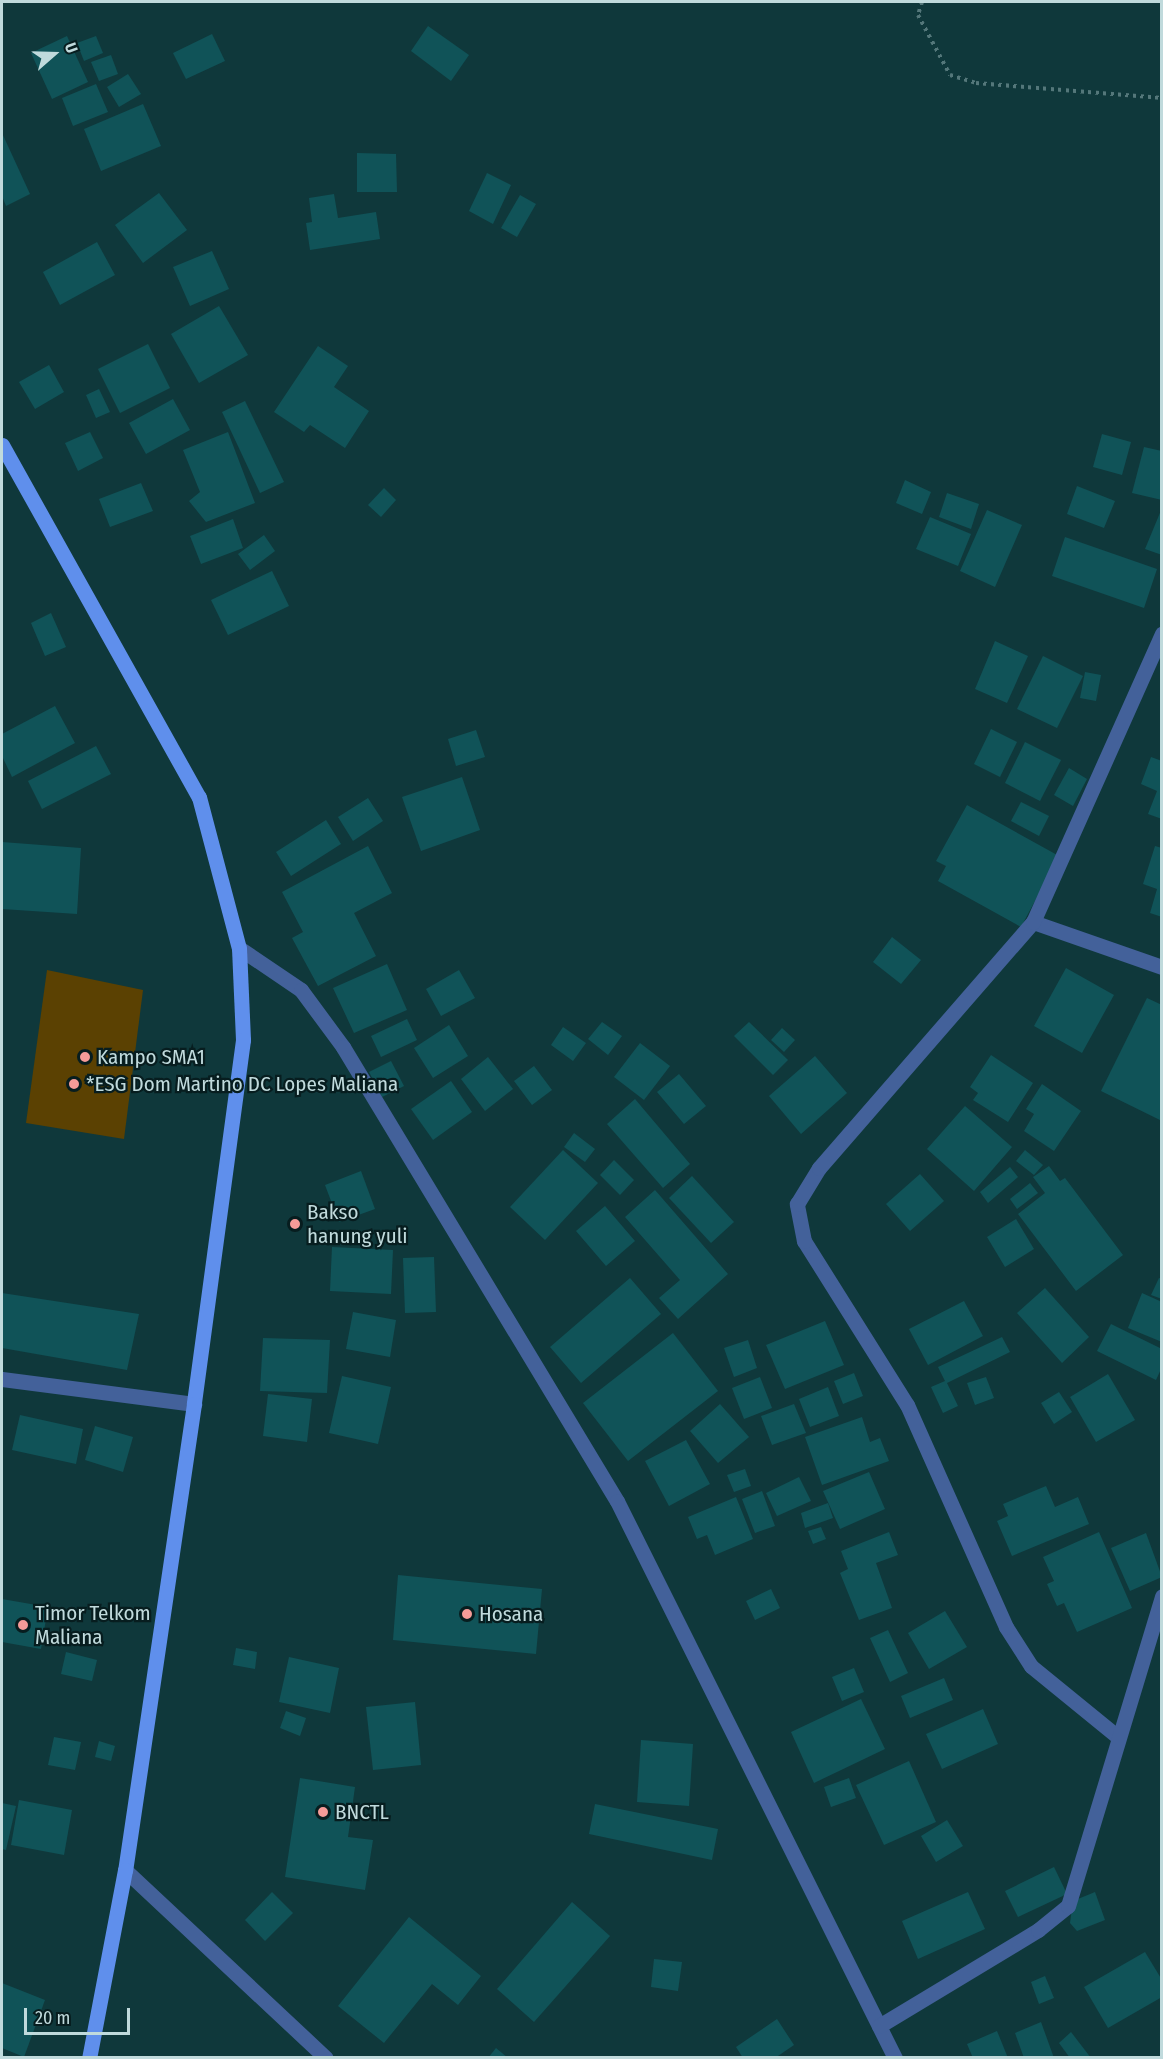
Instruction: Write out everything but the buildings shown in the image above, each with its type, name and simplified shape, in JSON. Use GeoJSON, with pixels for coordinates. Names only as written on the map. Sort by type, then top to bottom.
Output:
{"type":"FeatureCollection","features":[{"type":"Feature","properties":{"kind":"main road"},"geometry":{"type":"LineString","coordinates":[[3,453],[199,797],[239,948],[243,1040],[194,1404],[125,1870],[89,2058]]}},
{"type":"Feature","properties":{"kind":"street"},"geometry":{"type":"LineString","coordinates":[[1118,1737],[1032,1666],[1006,1627],[907,1405],[804,1240],[797,1204],[819,1168],[1033,922],[1161,633]]}},
{"type":"Feature","properties":{"kind":"street"},"geometry":{"type":"LineString","coordinates":[[1033,922],[1161,967]]}},
{"type":"Feature","properties":{"kind":"street"},"geometry":{"type":"LineString","coordinates":[[239,948],[301,990],[343,1047],[617,1501],[895,2058]]}},
{"type":"Feature","properties":{"kind":"street"},"geometry":{"type":"LineString","coordinates":[[2,1379],[194,1404]]}},
{"type":"Feature","properties":{"kind":"street"},"geometry":{"type":"LineString","coordinates":[[879,2025],[1038,1930],[1068,1906],[1161,1596]]}},
{"type":"Feature","properties":{"kind":"street"},"geometry":{"type":"LineString","coordinates":[[125,1870],[326,2058]]}},
{"type":"Feature","properties":{"kind":"path"},"geometry":{"type":"LineString","coordinates":[[922,2],[918,15],[950,75],[976,83],[1161,98]]}},
{"type":"Feature","properties":{"kind":"shaded area","name":"Kampo SMA1"},"geometry":{"type":"Polygon","coordinates":[[[47,970],[143,990],[124,1139],[26,1123],[47,970]]]}},
{"type":"Feature","properties":{"kind":"place","name":"Kampo SMA1"},"geometry":{"type":"Point","coordinates":[85,1057]}},
{"type":"Feature","properties":{"kind":"place","name":"*ESG Dom Martino DC Lopes Maliana"},"geometry":{"type":"Point","coordinates":[74,1084]}},
{"type":"Feature","properties":{"kind":"place","name":"Bakso hanung yuli"},"geometry":{"type":"Point","coordinates":[295,1224]}},
{"type":"Feature","properties":{"kind":"place","name":"Hosana"},"geometry":{"type":"Point","coordinates":[467,1614]}},
{"type":"Feature","properties":{"kind":"place","name":"Timor Telkom Maliana"},"geometry":{"type":"Point","coordinates":[23,1625]}},
{"type":"Feature","properties":{"kind":"place","name":"BNCTL"},"geometry":{"type":"Point","coordinates":[323,1812]}}]}
